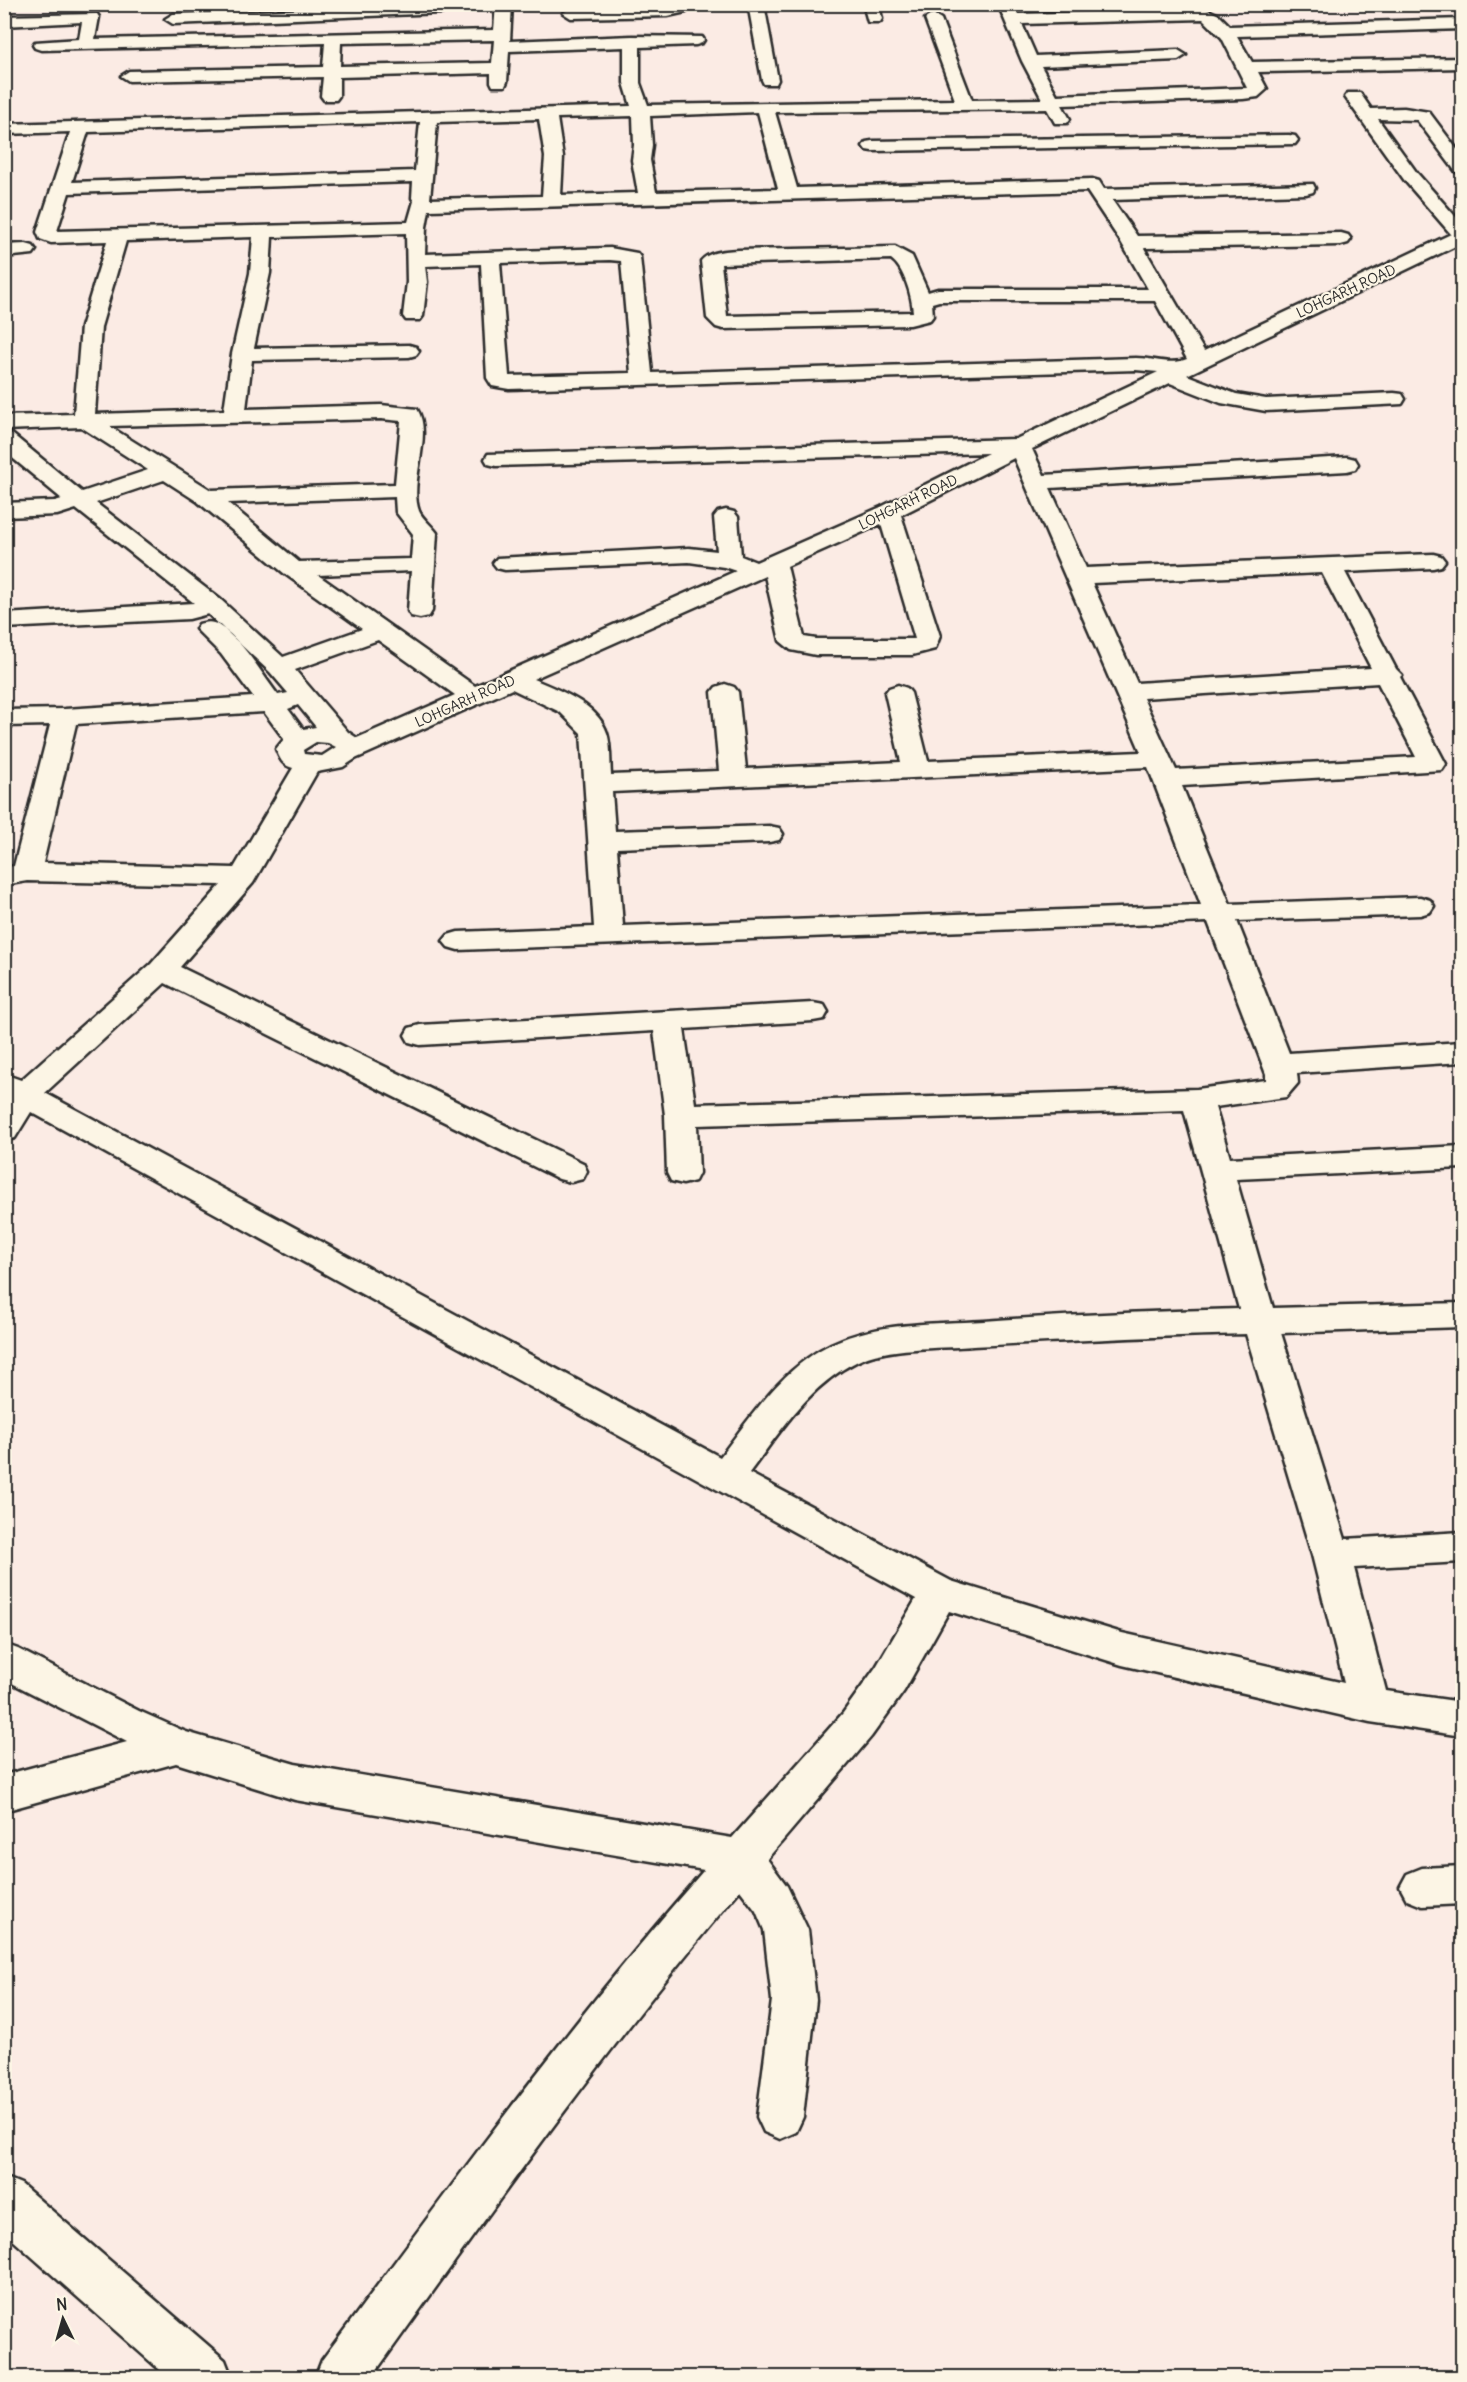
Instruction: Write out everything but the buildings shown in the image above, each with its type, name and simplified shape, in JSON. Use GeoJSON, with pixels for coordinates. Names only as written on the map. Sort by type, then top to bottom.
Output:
{"type":"FeatureCollection","features":[{"type":"Feature","properties":{"kind":"street"},"geometry":{"type":"LineString","coordinates":[[134,43],[126,84],[331,73],[500,75],[504,4]]}},
{"type":"Feature","properties":{"kind":"street"},"geometry":{"type":"LineString","coordinates":[[571,13],[668,11],[680,9],[681,4]]}},
{"type":"Feature","properties":{"kind":"street"},"geometry":{"type":"LineString","coordinates":[[756,4],[770,80]]}},
{"type":"Feature","properties":{"kind":"street"},"geometry":{"type":"LineString","coordinates":[[166,42],[175,12],[253,16],[436,10]]}},
{"type":"Feature","properties":{"kind":"street"},"geometry":{"type":"LineString","coordinates":[[4,129],[765,107],[966,106],[1052,102],[1252,93],[1258,89],[1226,31],[1213,17],[1206,14],[1154,10],[1009,12],[1030,61],[1052,102],[1096,190],[1163,295],[1199,361]]}},
{"type":"Feature","properties":{"kind":"street"},"geometry":{"type":"LineString","coordinates":[[4,21],[94,11],[86,44]]}},
{"type":"Feature","properties":{"kind":"street"},"geometry":{"type":"LineString","coordinates":[[1300,12],[1313,28]]}},
{"type":"Feature","properties":{"kind":"street"},"geometry":{"type":"LineString","coordinates":[[1358,12],[1372,27]]}},
{"type":"Feature","properties":{"kind":"street"},"geometry":{"type":"LineString","coordinates":[[249,40],[253,16]]}},
{"type":"Feature","properties":{"kind":"street"},"geometry":{"type":"LineString","coordinates":[[933,19],[966,106]]}},
{"type":"Feature","properties":{"kind":"street"},"geometry":{"type":"LineString","coordinates":[[1226,31],[1462,24]]}},
{"type":"Feature","properties":{"kind":"street"},"geometry":{"type":"LineString","coordinates":[[328,119],[333,38]]}},
{"type":"Feature","properties":{"kind":"street"},"geometry":{"type":"LineString","coordinates":[[41,45],[333,38],[632,42],[696,40]]}},
{"type":"Feature","properties":{"kind":"street"},"geometry":{"type":"LineString","coordinates":[[632,42],[632,83],[641,111],[643,145],[641,160],[648,198]]}},
{"type":"Feature","properties":{"kind":"street"},"geometry":{"type":"LineString","coordinates":[[1030,61],[1178,56]]}},
{"type":"Feature","properties":{"kind":"street"},"geometry":{"type":"LineString","coordinates":[[1246,67],[1462,63]]}},
{"type":"Feature","properties":{"kind":"street"},"geometry":{"type":"LineString","coordinates":[[1354,97],[1411,177],[1438,211],[1462,235]]}},
{"type":"Feature","properties":{"kind":"street"},"geometry":{"type":"LineString","coordinates":[[765,107],[789,194]]}},
{"type":"Feature","properties":{"kind":"street"},"geometry":{"type":"LineString","coordinates":[[1364,114],[1404,113],[1423,116],[1462,168]]}},
{"type":"Feature","properties":{"kind":"street"},"geometry":{"type":"LineString","coordinates":[[547,114],[552,130],[556,177],[551,200]]}},
{"type":"Feature","properties":{"kind":"street"},"geometry":{"type":"LineString","coordinates":[[413,316],[417,282],[416,226],[421,205],[429,117]]}},
{"type":"Feature","properties":{"kind":"street"},"geometry":{"type":"LineString","coordinates":[[80,128],[47,235],[58,237],[118,236],[416,226]]}},
{"type":"Feature","properties":{"kind":"street"},"geometry":{"type":"LineString","coordinates":[[872,146],[1289,140]]}},
{"type":"Feature","properties":{"kind":"street"},"geometry":{"type":"LineString","coordinates":[[60,188],[424,177]]}},
{"type":"Feature","properties":{"kind":"street"},"geometry":{"type":"LineString","coordinates":[[421,205],[789,194],[1306,188]]}},
{"type":"Feature","properties":{"kind":"street"},"geometry":{"type":"LineString","coordinates":[[234,417],[242,354],[260,273],[263,231]]}},
{"type":"Feature","properties":{"kind":"street","name":"LOHGARH ROAD"},"geometry":{"type":"LineString","coordinates":[[303,752],[323,765],[337,760],[342,745],[474,697],[889,512],[1020,446],[1462,235]]}},
{"type":"Feature","properties":{"kind":"street"},"geometry":{"type":"LineString","coordinates":[[84,420],[91,327],[118,236]]}},
{"type":"Feature","properties":{"kind":"street"},"geometry":{"type":"LineString","coordinates":[[1131,242],[1341,239]]}},
{"type":"Feature","properties":{"kind":"street"},"geometry":{"type":"LineString","coordinates":[[4,251],[26,250]]}},
{"type":"Feature","properties":{"kind":"street"},"geometry":{"type":"LineString","coordinates":[[895,253],[905,260],[922,300],[923,316],[910,319],[723,323],[717,318],[711,261],[738,256],[895,253]]}},
{"type":"Feature","properties":{"kind":"street"},"geometry":{"type":"LineString","coordinates":[[415,260],[610,254],[630,257],[642,380]]}},
{"type":"Feature","properties":{"kind":"street"},"geometry":{"type":"LineString","coordinates":[[490,258],[500,381],[520,383],[642,380],[1136,364],[1165,366],[1173,373],[1220,397],[1246,404],[1394,399]]}},
{"type":"Feature","properties":{"kind":"street"},"geometry":{"type":"LineString","coordinates":[[922,300],[930,296],[948,294],[1163,295]]}},
{"type":"Feature","properties":{"kind":"street"},"geometry":{"type":"LineString","coordinates":[[242,354],[408,351]]}},
{"type":"Feature","properties":{"kind":"street"},"geometry":{"type":"LineString","coordinates":[[4,423],[381,412],[409,414],[412,421],[406,490],[408,512],[426,533],[420,611]]}},
{"type":"Feature","properties":{"kind":"street"},"geometry":{"type":"LineString","coordinates":[[84,420],[206,497],[293,569],[474,697]]}},
{"type":"Feature","properties":{"kind":"street"},"geometry":{"type":"LineString","coordinates":[[4,439],[69,505]]}},
{"type":"Feature","properties":{"kind":"street"},"geometry":{"type":"LineString","coordinates":[[496,459],[1020,446],[1161,769],[1279,1064],[1282,1083],[1275,1090],[1197,1099],[681,1115]]}},
{"type":"Feature","properties":{"kind":"street"},"geometry":{"type":"LineString","coordinates":[[4,464],[69,505],[279,667],[342,745]]}},
{"type":"Feature","properties":{"kind":"street"},"geometry":{"type":"LineString","coordinates":[[1036,482],[1347,464]]}},
{"type":"Feature","properties":{"kind":"street"},"geometry":{"type":"LineString","coordinates":[[4,510],[69,505],[166,472]]}},
{"type":"Feature","properties":{"kind":"street"},"geometry":{"type":"LineString","coordinates":[[206,497],[406,490]]}},
{"type":"Feature","properties":{"kind":"street"},"geometry":{"type":"LineString","coordinates":[[505,563],[689,555],[729,560],[765,567],[791,635],[800,645],[912,647],[926,644],[928,636],[889,512]]}},
{"type":"Feature","properties":{"kind":"street"},"geometry":{"type":"LineString","coordinates":[[726,517],[729,560]]}},
{"type":"Feature","properties":{"kind":"street"},"geometry":{"type":"LineString","coordinates":[[1077,576],[1432,561]]}},
{"type":"Feature","properties":{"kind":"street"},"geometry":{"type":"LineString","coordinates":[[293,569],[405,565]]}},
{"type":"Feature","properties":{"kind":"street"},"geometry":{"type":"LineString","coordinates":[[598,784],[916,770],[1161,769],[1433,764],[1389,675],[1330,566]]}},
{"type":"Feature","properties":{"kind":"street"},"geometry":{"type":"LineString","coordinates":[[4,621],[201,609]]}},
{"type":"Feature","properties":{"kind":"street"},"geometry":{"type":"LineString","coordinates":[[4,1131],[15,1089],[162,970],[243,877],[303,752],[271,704],[201,609]]}},
{"type":"Feature","properties":{"kind":"street"},"geometry":{"type":"LineString","coordinates":[[279,667],[380,631]]}},
{"type":"Feature","properties":{"kind":"street"},"geometry":{"type":"LineString","coordinates":[[1127,691],[1389,675]]}},
{"type":"Feature","properties":{"kind":"street"},"geometry":{"type":"LineString","coordinates":[[513,680],[557,700],[588,721],[594,733],[609,935]]}},
{"type":"Feature","properties":{"kind":"street"},"geometry":{"type":"LineString","coordinates":[[725,692],[733,778]]}},
{"type":"Feature","properties":{"kind":"street"},"geometry":{"type":"LineString","coordinates":[[898,693],[916,770]]}},
{"type":"Feature","properties":{"kind":"street"},"geometry":{"type":"LineString","coordinates":[[4,718],[65,717],[271,704],[306,698]]}},
{"type":"Feature","properties":{"kind":"street"},"geometry":{"type":"LineString","coordinates":[[22,866],[65,717]]}},
{"type":"Feature","properties":{"kind":"street"},"geometry":{"type":"LineString","coordinates":[[602,840],[769,834]]}},
{"type":"Feature","properties":{"kind":"street"},"geometry":{"type":"LineString","coordinates":[[4,850],[22,866],[243,877]]}},
{"type":"Feature","properties":{"kind":"street"},"geometry":{"type":"LineString","coordinates":[[458,941],[1420,906]]}},
{"type":"Feature","properties":{"kind":"street"},"geometry":{"type":"LineString","coordinates":[[162,970],[572,1171]]}},
{"type":"Feature","properties":{"kind":"street"},"geometry":{"type":"LineString","coordinates":[[420,1035],[813,1012]]}},
{"type":"Feature","properties":{"kind":"street"},"geometry":{"type":"LineString","coordinates":[[668,1021],[681,1115],[683,1173]]}},
{"type":"Feature","properties":{"kind":"street"},"geometry":{"type":"LineString","coordinates":[[1279,1064],[1462,1052]]}},
{"type":"Feature","properties":{"kind":"street"},"geometry":{"type":"LineString","coordinates":[[15,1089],[939,1593],[1122,1649],[1370,1705],[1462,1719]]}},
{"type":"Feature","properties":{"kind":"street"},"geometry":{"type":"LineString","coordinates":[[1197,1099],[1260,1322],[1331,1555],[1370,1705]]}},
{"type":"Feature","properties":{"kind":"street"},"geometry":{"type":"LineString","coordinates":[[1217,1169],[1462,1157]]}},
{"type":"Feature","properties":{"kind":"street"},"geometry":{"type":"LineString","coordinates":[[726,1476],[799,1384],[845,1352],[911,1338],[1058,1328],[1462,1315]]}},
{"type":"Feature","properties":{"kind":"street"},"geometry":{"type":"LineString","coordinates":[[1331,1555],[1462,1547]]}},
{"type":"Feature","properties":{"kind":"street"},"geometry":{"type":"LineString","coordinates":[[340,2378],[524,2127],[658,1954],[857,1725],[890,1679],[939,1593]]}},
{"type":"Feature","properties":{"kind":"street"},"geometry":{"type":"LineString","coordinates":[[4,1660],[125,1723],[176,1746],[295,1782],[742,1858],[772,1899],[786,1930],[794,2000],[780,2117]]}},
{"type":"Feature","properties":{"kind":"street"},"geometry":{"type":"LineString","coordinates":[[4,1793],[176,1746]]}},
{"type":"Feature","properties":{"kind":"street"},"geometry":{"type":"LineString","coordinates":[[4,2200],[207,2378]]}}]}
